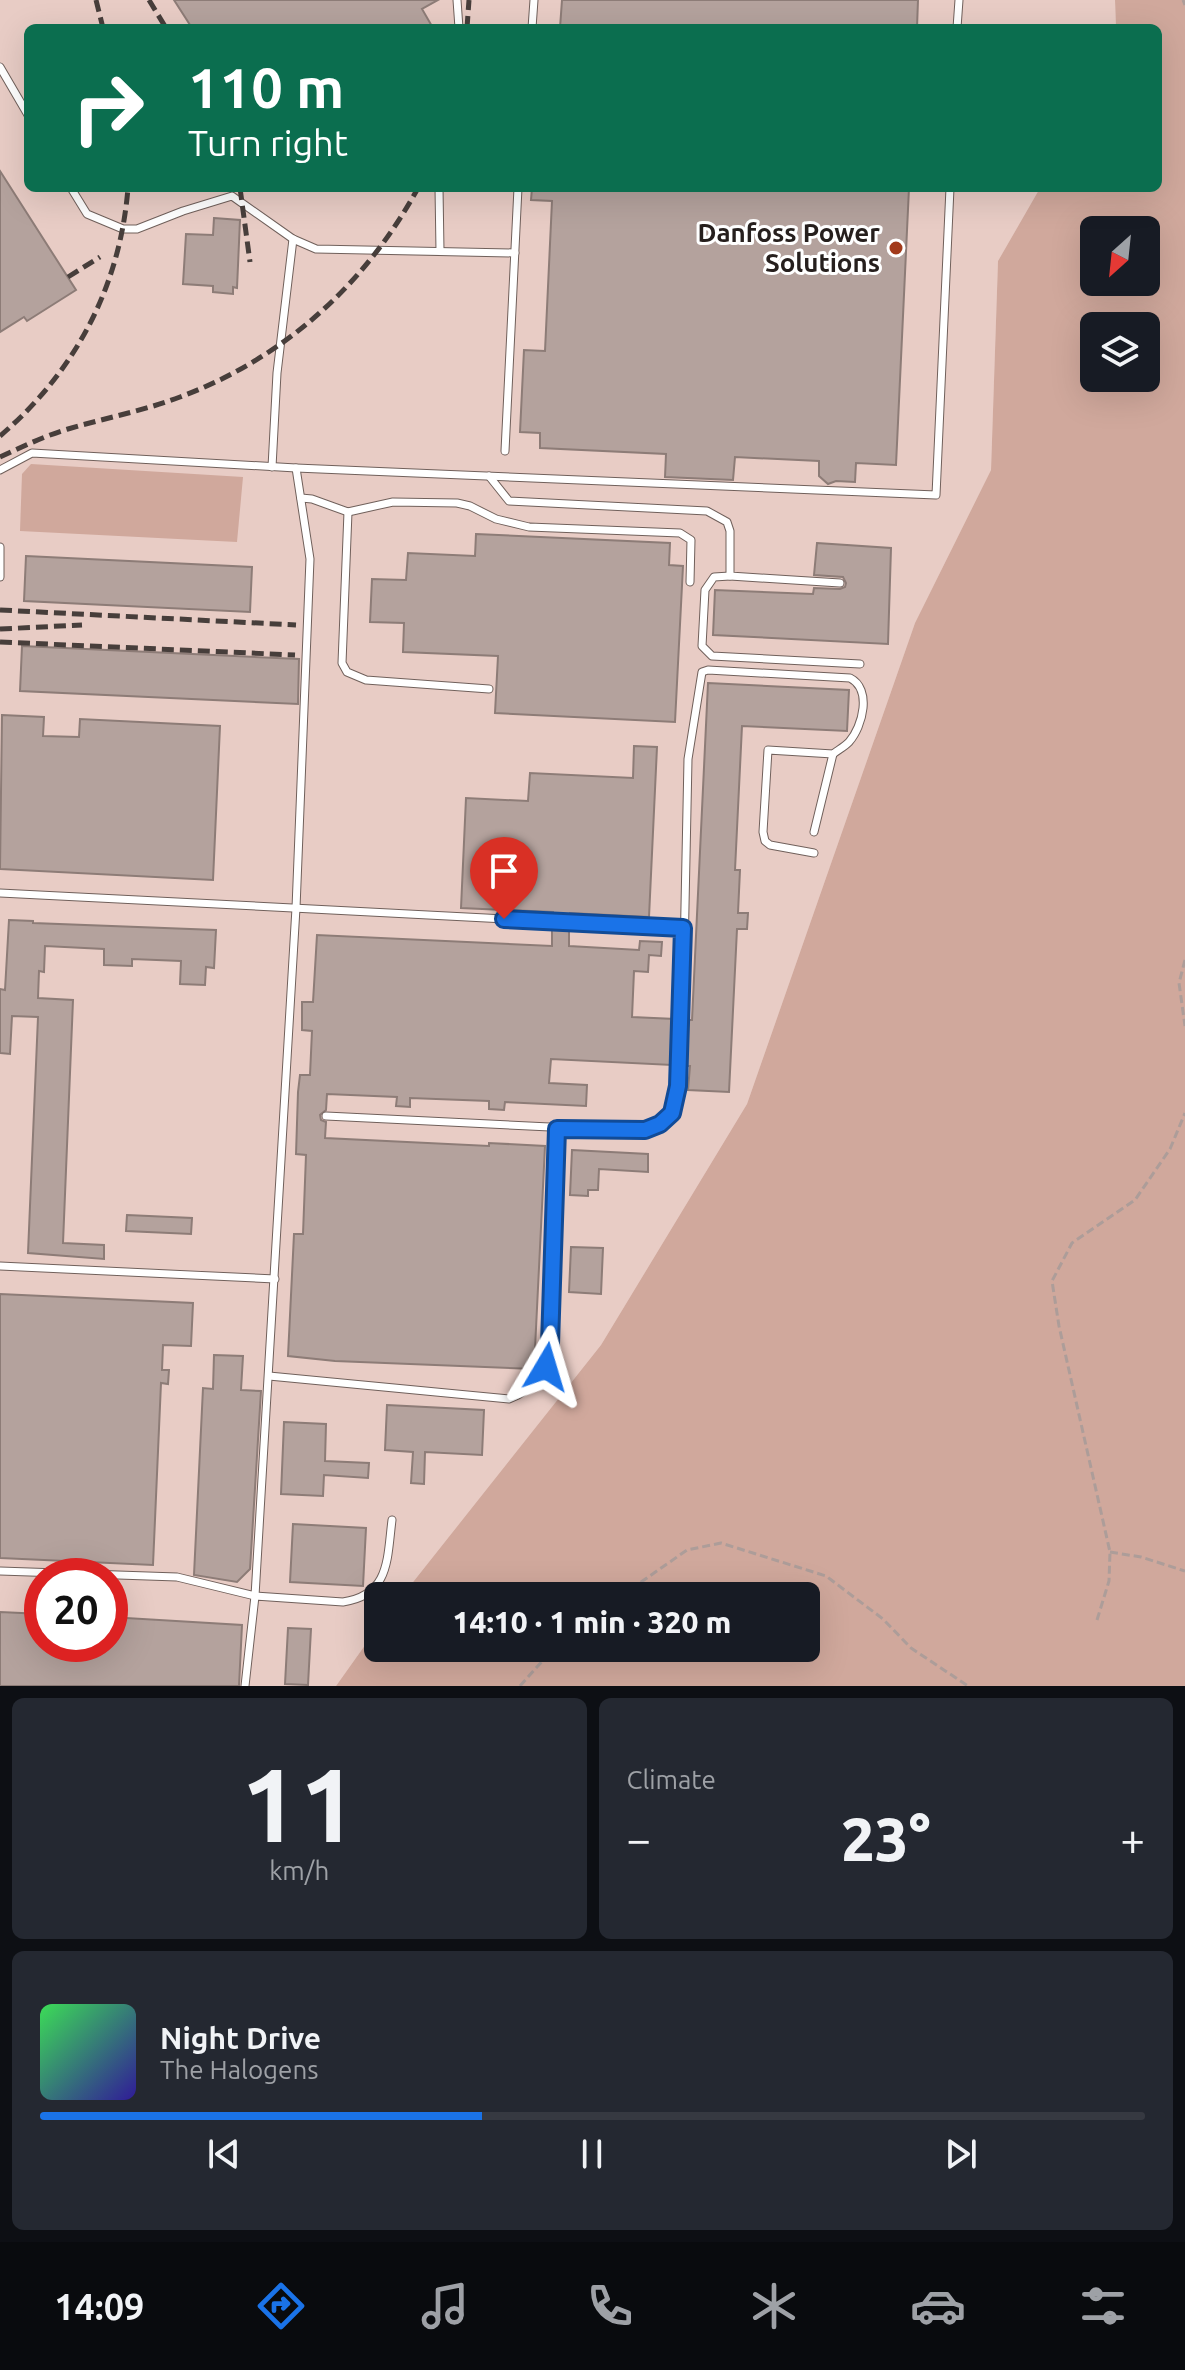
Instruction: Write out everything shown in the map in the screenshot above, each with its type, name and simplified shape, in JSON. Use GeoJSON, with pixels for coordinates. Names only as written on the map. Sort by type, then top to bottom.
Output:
{"type":"FeatureCollection","features":[{"type":"Feature","properties":{"kind":"lane"},"geometry":{"type":"LineString","coordinates":[[457,0],[459,24]]}},
{"type":"Feature","properties":{"kind":"lane"},"geometry":{"type":"LineString","coordinates":[[532,24],[534,0]]}},
{"type":"Feature","properties":{"kind":"lane"},"geometry":{"type":"LineString","coordinates":[[957,24],[959,0]]}},
{"type":"Feature","properties":{"kind":"lane"},"geometry":{"type":"LineString","coordinates":[[0,67],[24,108]]}},
{"type":"Feature","properties":{"kind":"lane"},"geometry":{"type":"LineString","coordinates":[[73,192],[87,214],[123,229],[137,229],[232,196],[293,239],[316,249],[515,253]]}},
{"type":"Feature","properties":{"kind":"lane"},"geometry":{"type":"LineString","coordinates":[[439,192],[440,251]]}},
{"type":"Feature","properties":{"kind":"lane"},"geometry":{"type":"LineString","coordinates":[[505,451],[518,192]]}},
{"type":"Feature","properties":{"kind":"lane"},"geometry":{"type":"LineString","coordinates":[[0,470],[32,453],[272,467],[936,495],[950,192]]}},
{"type":"Feature","properties":{"kind":"lane"},"geometry":{"type":"LineString","coordinates":[[272,467],[277,373],[293,239]]}},
{"type":"Feature","properties":{"kind":"lane"},"geometry":{"type":"LineString","coordinates":[[245,1686],[255,1596],[296,908],[310,559],[296,468]]}},
{"type":"Feature","properties":{"kind":"lane"},"geometry":{"type":"LineString","coordinates":[[489,476],[509,501],[707,511],[721,516],[730,531],[730,576]]}},
{"type":"Feature","properties":{"kind":"lane"},"geometry":{"type":"LineString","coordinates":[[301,498],[348,512],[393,502],[457,503],[496,519],[529,527],[680,533],[691,540],[690,582]]}},
{"type":"Feature","properties":{"kind":"lane"},"geometry":{"type":"LineString","coordinates":[[348,512],[342,663],[347,672],[366,680],[489,689]]}},
{"type":"Feature","properties":{"kind":"lane"},"geometry":{"type":"LineString","coordinates":[[0,547],[0,577]]}},
{"type":"Feature","properties":{"kind":"lane"},"geometry":{"type":"LineString","coordinates":[[840,583],[714,577],[705,590],[702,646],[712,656],[860,664]]}},
{"type":"Feature","properties":{"kind":"lane"},"geometry":{"type":"LineString","coordinates":[[326,1116],[557,1129],[645,1130],[660,1124],[672,1113],[678,1086],[688,759],[702,672],[850,678],[858,682],[863,690],[859,727],[850,741],[833,754],[814,832]]}},
{"type":"Feature","properties":{"kind":"lane"},"geometry":{"type":"LineString","coordinates":[[814,853],[770,845],[765,841],[768,750],[833,754]]}},
{"type":"Feature","properties":{"kind":"lane"},"geometry":{"type":"LineString","coordinates":[[0,893],[683,928]]}},
{"type":"Feature","properties":{"kind":"lane"},"geometry":{"type":"LineString","coordinates":[[284,1114],[297,1114]]}},
{"type":"Feature","properties":{"kind":"lane"},"geometry":{"type":"LineString","coordinates":[[269,1376],[509,1399],[531,1387],[546,1367],[550,1344],[557,1129]]}},
{"type":"Feature","properties":{"kind":"lane"},"geometry":{"type":"LineString","coordinates":[[0,1266],[275,1279]]}},
{"type":"Feature","properties":{"kind":"lane"},"geometry":{"type":"LineString","coordinates":[[0,1571],[177,1577],[255,1596],[343,1602],[369,1594],[380,1582],[385,1570],[392,1520]]}},
{"type":"Feature","properties":{"kind":"path"},"geometry":{"type":"LineString","coordinates":[[1185,960],[1179,983],[1185,1026]]}},
{"type":"Feature","properties":{"kind":"path"},"geometry":{"type":"LineString","coordinates":[[1097,1620],[1109,1581],[1110,1552],[1059,1326],[1052,1281],[1072,1243],[1135,1200],[1170,1149],[1185,1113]]}},
{"type":"Feature","properties":{"kind":"path"},"geometry":{"type":"LineString","coordinates":[[641,1582],[687,1550],[721,1543],[826,1576],[883,1619],[911,1648],[968,1686]]}},
{"type":"Feature","properties":{"kind":"path"},"geometry":{"type":"LineString","coordinates":[[1110,1552],[1141,1557],[1185,1571]]}},
{"type":"Feature","properties":{"kind":"path"},"geometry":{"type":"LineString","coordinates":[[520,1686],[541,1662]]}},
{"type":"Feature","properties":{"kind":"shaded area"},"geometry":{"type":"Polygon","coordinates":[[[0,0],[1115,0],[1116,24],[24,24],[24,192],[1038,192],[998,261],[991,470],[915,623],[747,1104],[601,1345],[413,1582],[364,1582],[364,1647],[336,1686],[0,1686],[0,0]]]}},
{"type":"Feature","properties":{"kind":"shaded area"},"geometry":{"type":"Polygon","coordinates":[[[1115,0],[1185,0],[1185,1686],[336,1686],[364,1647],[364,1662],[820,1662],[820,1582],[413,1582],[601,1345],[747,1104],[915,623],[991,470],[998,261],[1038,192],[1162,192],[1162,24],[1116,24],[1115,0]]]}},
{"type":"Feature","properties":{"kind":"shaded area"},"geometry":{"type":"Polygon","coordinates":[[[31,464],[243,477],[237,542],[20,531],[22,474],[31,464]]]}},
{"type":"Feature","properties":{"kind":"building"},"geometry":{"type":"Polygon","coordinates":[[[174,0],[438,0],[422,9],[431,24],[189,24],[174,0]]]}},
{"type":"Feature","properties":{"kind":"building"},"geometry":{"type":"Polygon","coordinates":[[[562,0],[918,0],[917,24],[560,24],[562,0]]]}},
{"type":"Feature","properties":{"kind":"building"},"geometry":{"type":"Polygon","coordinates":[[[0,171],[76,290],[27,321],[24,317],[0,332],[0,171]]]}},
{"type":"Feature","properties":{"kind":"building"},"geometry":{"type":"Polygon","coordinates":[[[532,192],[909,192],[896,465],[856,463],[855,482],[836,481],[828,484],[819,476],[819,461],[735,457],[733,480],[665,477],[666,454],[540,448],[540,433],[520,432],[524,350],[545,351],[552,201],[531,200],[532,192]]]}},
{"type":"Feature","properties":{"kind":"building"},"geometry":{"type":"Polygon","coordinates":[[[214,218],[240,220],[237,288],[233,287],[233,294],[213,292],[213,286],[183,284],[186,234],[213,235],[214,218]]]}},
{"type":"Feature","properties":{"kind":"building"},"geometry":{"type":"Polygon","coordinates":[[[476,534],[670,543],[669,565],[683,566],[675,722],[495,713],[498,656],[403,652],[404,623],[370,622],[372,579],[406,580],[408,553],[475,556],[476,534]]]}},
{"type":"Feature","properties":{"kind":"building"},"geometry":{"type":"Polygon","coordinates":[[[817,543],[891,548],[888,644],[713,635],[715,590],[813,594],[814,588],[845,587],[843,577],[814,575],[817,543]]]}},
{"type":"Feature","properties":{"kind":"building"},"geometry":{"type":"Polygon","coordinates":[[[26,556],[252,567],[250,612],[24,601],[26,556]]]}},
{"type":"Feature","properties":{"kind":"building"},"geometry":{"type":"Polygon","coordinates":[[[22,646],[299,659],[298,704],[20,691],[22,646]]]}},
{"type":"Feature","properties":{"kind":"building"},"geometry":{"type":"Polygon","coordinates":[[[708,683],[849,690],[847,731],[742,726],[735,870],[740,870],[738,913],[748,913],[747,929],[737,929],[729,1092],[688,1090],[690,1066],[685,1066],[688,1020],[692,1020],[708,683]]]}},
{"type":"Feature","properties":{"kind":"building"},"geometry":{"type":"Polygon","coordinates":[[[2,715],[44,717],[43,736],[79,737],[80,719],[220,726],[213,880],[0,869],[2,715]]]}},
{"type":"Feature","properties":{"kind":"building"},"geometry":{"type":"Polygon","coordinates":[[[634,746],[657,747],[649,917],[570,913],[570,916],[553,915],[553,912],[461,908],[466,798],[528,801],[530,773],[633,778],[634,746]]]}},
{"type":"Feature","properties":{"kind":"building"},"geometry":{"type":"Polygon","coordinates":[[[9,920],[216,930],[214,968],[206,967],[205,985],[180,984],[181,961],[132,959],[132,966],[104,965],[104,949],[45,946],[44,972],[39,971],[38,998],[73,1000],[63,1243],[104,1245],[104,1259],[28,1253],[38,1017],[12,1016],[10,1054],[0,1053],[0,989],[5,990],[9,920]]]}},
{"type":"Feature","properties":{"kind":"building"},"geometry":{"type":"Polygon","coordinates":[[[552,928],[569,929],[569,946],[639,950],[640,941],[662,942],[661,956],[649,955],[648,972],[634,971],[632,1017],[675,1019],[672,1065],[551,1059],[549,1083],[587,1085],[586,1106],[505,1102],[504,1110],[489,1109],[489,1101],[410,1098],[410,1107],[396,1106],[397,1097],[327,1094],[326,1110],[320,1115],[321,1120],[326,1122],[325,1138],[545,1146],[534,1369],[335,1361],[288,1356],[294,1234],[303,1234],[306,1155],[296,1154],[298,1092],[300,1075],[310,1075],[312,1031],[302,1030],[302,1002],[313,1002],[317,935],[552,946],[552,928]]]}},
{"type":"Feature","properties":{"kind":"building"},"geometry":{"type":"Polygon","coordinates":[[[572,1150],[648,1154],[648,1172],[599,1169],[598,1190],[588,1190],[588,1196],[570,1195],[572,1150]]]}},
{"type":"Feature","properties":{"kind":"building"},"geometry":{"type":"Polygon","coordinates":[[[127,1215],[192,1218],[191,1234],[126,1231],[127,1215]]]}},
{"type":"Feature","properties":{"kind":"building"},"geometry":{"type":"Polygon","coordinates":[[[571,1247],[603,1248],[601,1294],[569,1292],[571,1247]]]}},
{"type":"Feature","properties":{"kind":"building"},"geometry":{"type":"Polygon","coordinates":[[[0,1294],[193,1303],[191,1346],[163,1345],[162,1370],[169,1370],[168,1384],[161,1383],[153,1565],[128,1564],[128,1558],[0,1558],[0,1294]]]}},
{"type":"Feature","properties":{"kind":"building"},"geometry":{"type":"Polygon","coordinates":[[[214,1355],[243,1356],[241,1390],[261,1391],[250,1569],[237,1582],[194,1575],[203,1388],[213,1389],[214,1355]]]}},
{"type":"Feature","properties":{"kind":"building"},"geometry":{"type":"Polygon","coordinates":[[[387,1405],[484,1410],[482,1455],[425,1452],[424,1484],[411,1483],[413,1452],[385,1450],[387,1405]]]}},
{"type":"Feature","properties":{"kind":"building"},"geometry":{"type":"Polygon","coordinates":[[[284,1422],[326,1424],[325,1461],[369,1463],[368,1478],[324,1475],[323,1496],[281,1494],[284,1422]]]}},
{"type":"Feature","properties":{"kind":"building"},"geometry":{"type":"Polygon","coordinates":[[[293,1524],[366,1528],[363,1586],[290,1582],[293,1524]]]}},
{"type":"Feature","properties":{"kind":"building"},"geometry":{"type":"Polygon","coordinates":[[[0,1612],[24,1613],[24,1662],[128,1662],[128,1618],[242,1625],[239,1686],[0,1686],[0,1612]]]}},
{"type":"Feature","properties":{"kind":"building"},"geometry":{"type":"Polygon","coordinates":[[[288,1628],[311,1629],[308,1685],[285,1684],[288,1628]]]}},
{"type":"Feature","properties":{"kind":"railway"},"geometry":{"type":"LineString","coordinates":[[96,0],[102,24]]}},
{"type":"Feature","properties":{"kind":"railway"},"geometry":{"type":"LineString","coordinates":[[149,0],[164,24]]}},
{"type":"Feature","properties":{"kind":"railway"},"geometry":{"type":"LineString","coordinates":[[467,24],[469,0]]}},
{"type":"Feature","properties":{"kind":"railway"},"geometry":{"type":"LineString","coordinates":[[0,436],[51,384],[89,325],[115,260],[127,192]]}},
{"type":"Feature","properties":{"kind":"railway"},"geometry":{"type":"LineString","coordinates":[[241,192],[250,262]]}},
{"type":"Feature","properties":{"kind":"railway"},"geometry":{"type":"LineString","coordinates":[[0,457],[59,432],[180,397],[254,362],[318,314],[347,286],[373,256],[416,192]]}},
{"type":"Feature","properties":{"kind":"railway"},"geometry":{"type":"LineString","coordinates":[[68,277],[100,257]]}},
{"type":"Feature","properties":{"kind":"railway"},"geometry":{"type":"LineString","coordinates":[[0,610],[296,625]]}},
{"type":"Feature","properties":{"kind":"railway"},"geometry":{"type":"LineString","coordinates":[[0,629],[82,625]]}},
{"type":"Feature","properties":{"kind":"railway"},"geometry":{"type":"LineString","coordinates":[[0,642],[295,655]]}},
{"type":"Feature","properties":{"kind":"place","name":"Danfoss Power Solutions"},"geometry":{"type":"Point","coordinates":[896,248]}},
{"type":"Feature","properties":{"kind":"route"},"geometry":{"type":"LineString","coordinates":[[504,919],[683,928],[678,1086],[672,1113],[668,1119],[645,1130],[557,1129],[550,1344],[546,1367]]}}]}
